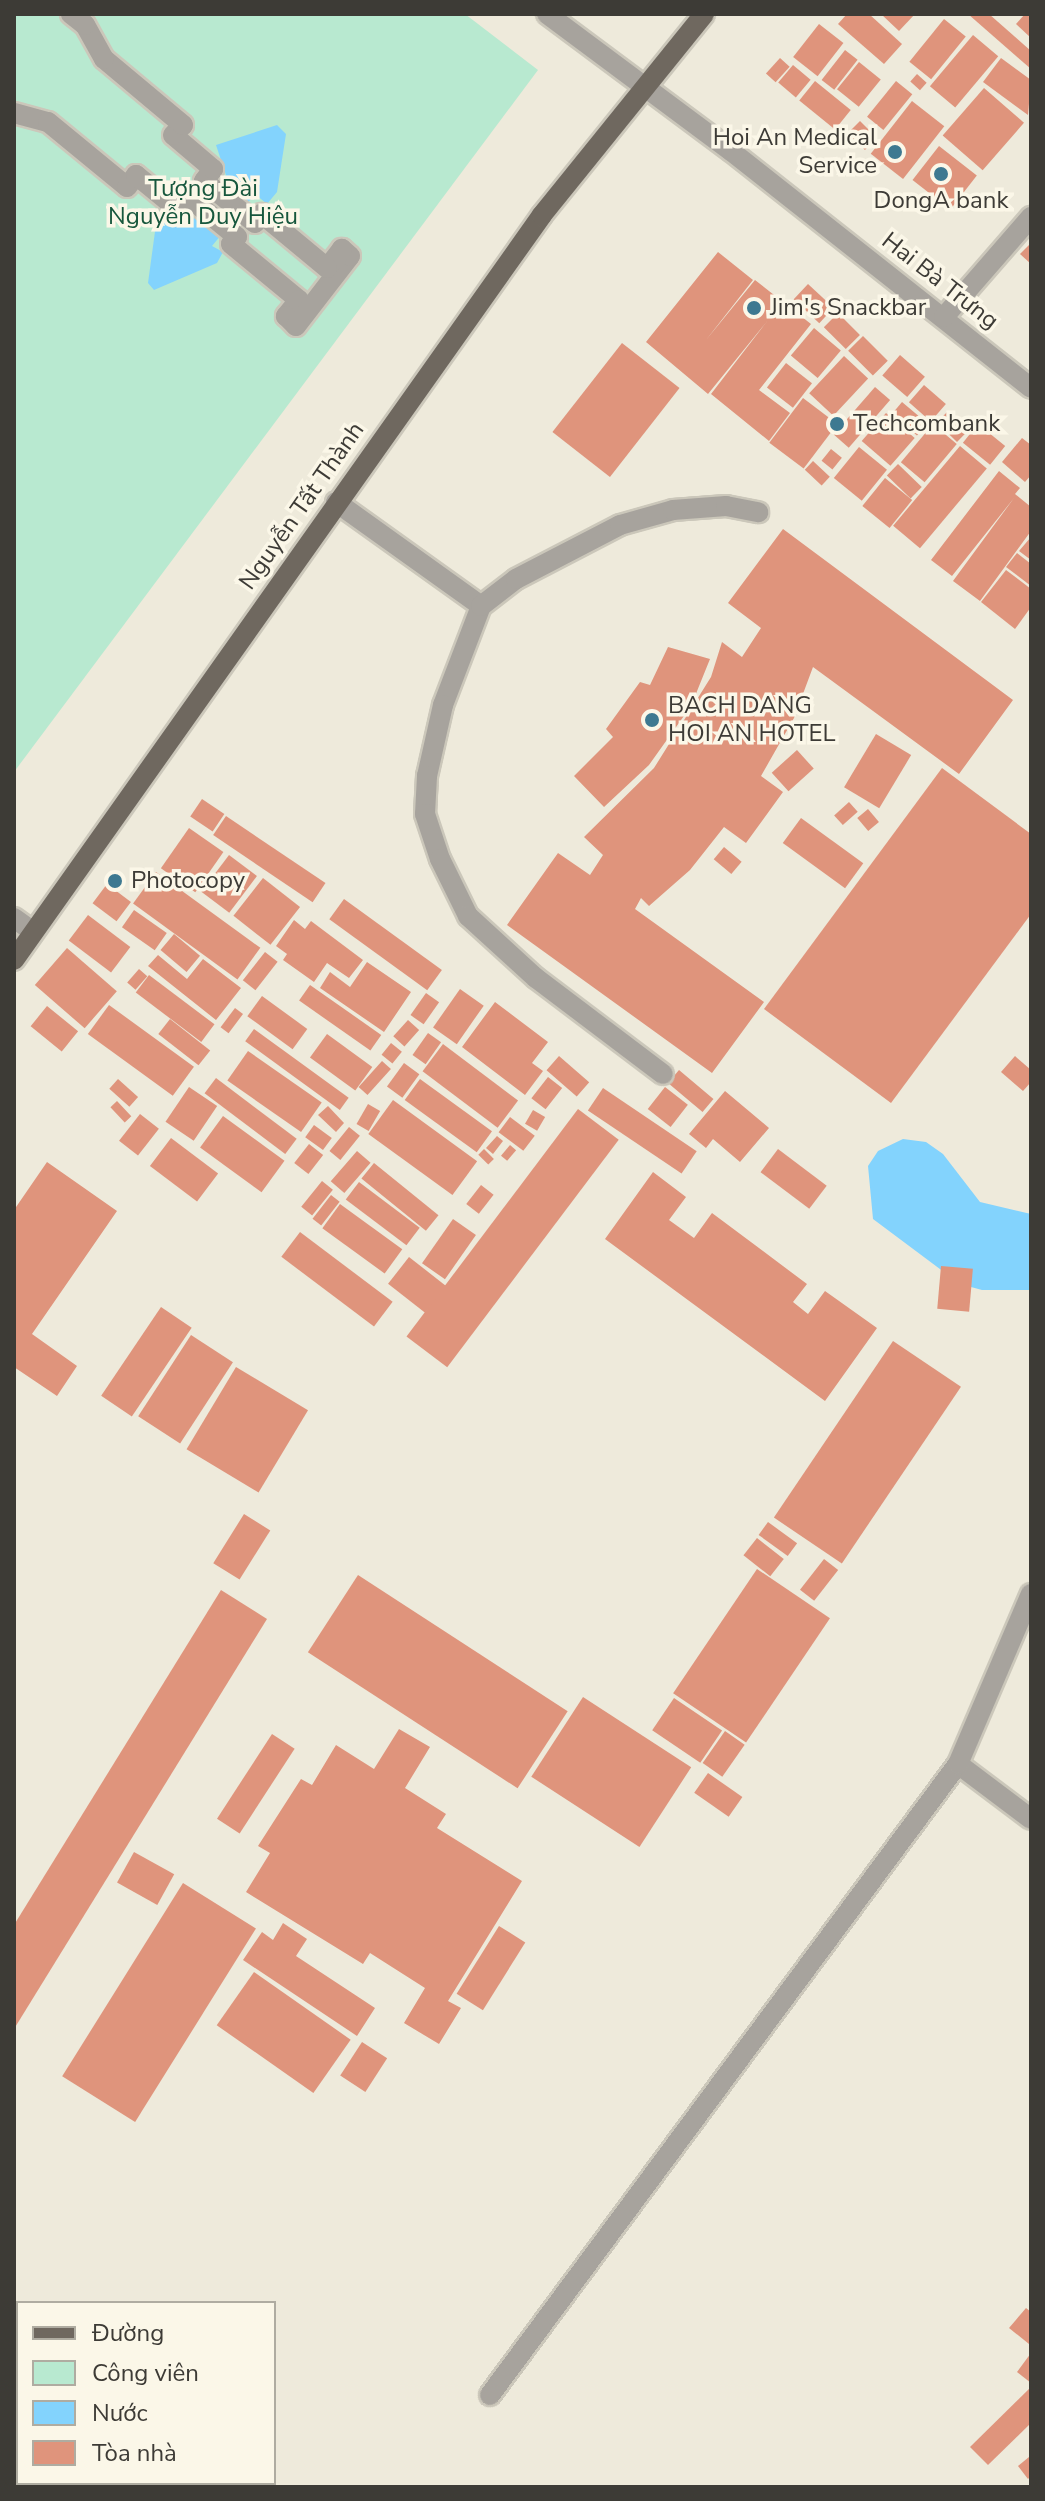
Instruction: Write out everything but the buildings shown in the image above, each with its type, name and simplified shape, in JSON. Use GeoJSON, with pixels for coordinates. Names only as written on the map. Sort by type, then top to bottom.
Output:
{"type":"FeatureCollection","features":[{"type":"Feature","properties":{"kind":"main road","name":"Nguyễn Tất Thành"},"geometry":{"type":"LineString","coordinates":[[14,960],[542,215],[642,87],[704,14]]}},
{"type":"Feature","properties":{"kind":"street"},"geometry":{"type":"LineString","coordinates":[[14,113],[48,122],[127,187],[136,175],[181,212],[192,200],[237,237],[231,244],[299,300],[286,316],[296,326],[350,256],[342,249],[327,268],[262,214],[255,223],[204,181],[213,169],[173,135],[183,125],[104,59],[85,25],[71,14]]}},
{"type":"Feature","properties":{"kind":"street","name":"Hai Bà Trưng"},"geometry":{"type":"LineString","coordinates":[[547,14],[944,317],[1031,388]]}},
{"type":"Feature","properties":{"kind":"street"},"geometry":{"type":"LineString","coordinates":[[944,317],[1031,217]]}},
{"type":"Feature","properties":{"kind":"street"},"geometry":{"type":"LineString","coordinates":[[336,502],[481,606]]}},
{"type":"Feature","properties":{"kind":"street"},"geometry":{"type":"LineString","coordinates":[[663,1074],[536,978],[468,916],[440,859],[425,814],[427,776],[443,705],[481,606],[516,579],[620,525],[673,510],[726,506],[758,512]]}},
{"type":"Feature","properties":{"kind":"street"},"geometry":{"type":"LineString","coordinates":[[14,918],[32,931]]}},
{"type":"Feature","properties":{"kind":"street"},"geometry":{"type":"LineString","coordinates":[[490,2395],[958,1764],[1031,1594]]}},
{"type":"Feature","properties":{"kind":"street"},"geometry":{"type":"LineString","coordinates":[[958,1764],[1031,1819]]}},
{"type":"Feature","properties":{"kind":"green space","name":"Tượng Đài Nguyễn Duy Hiệu"},"geometry":{"type":"Polygon","coordinates":[[[14,14],[465,14],[538,70],[14,772],[14,14]]]}},
{"type":"Feature","properties":{"kind":"water"},"geometry":{"type":"Polygon","coordinates":[[[277,125],[286,134],[277,192],[267,204],[255,194],[212,246],[223,252],[217,263],[154,290],[148,283],[157,217],[188,220],[226,175],[216,145],[277,125]]]}},
{"type":"Feature","properties":{"kind":"water"},"geometry":{"type":"Polygon","coordinates":[[[903,1139],[926,1142],[943,1154],[980,1202],[1031,1214],[1031,1290],[982,1290],[960,1284],[873,1219],[868,1166],[878,1151],[903,1139]]]}},
{"type":"Feature","properties":{"kind":"place","name":"Hoi An Medical Service"},"geometry":{"type":"Point","coordinates":[895,152]}},
{"type":"Feature","properties":{"kind":"place","name":"DongA bank"},"geometry":{"type":"Point","coordinates":[941,174]}},
{"type":"Feature","properties":{"kind":"place","name":"Jim's Snackbar"},"geometry":{"type":"Point","coordinates":[754,308]}},
{"type":"Feature","properties":{"kind":"place","name":"Techcombank"},"geometry":{"type":"Point","coordinates":[837,424]}},
{"type":"Feature","properties":{"kind":"place","name":"BACH DANG HOI AN HOTEL"},"geometry":{"type":"Point","coordinates":[652,720]}},
{"type":"Feature","properties":{"kind":"place","name":"Photocopy"},"geometry":{"type":"Point","coordinates":[115,881]}}]}
